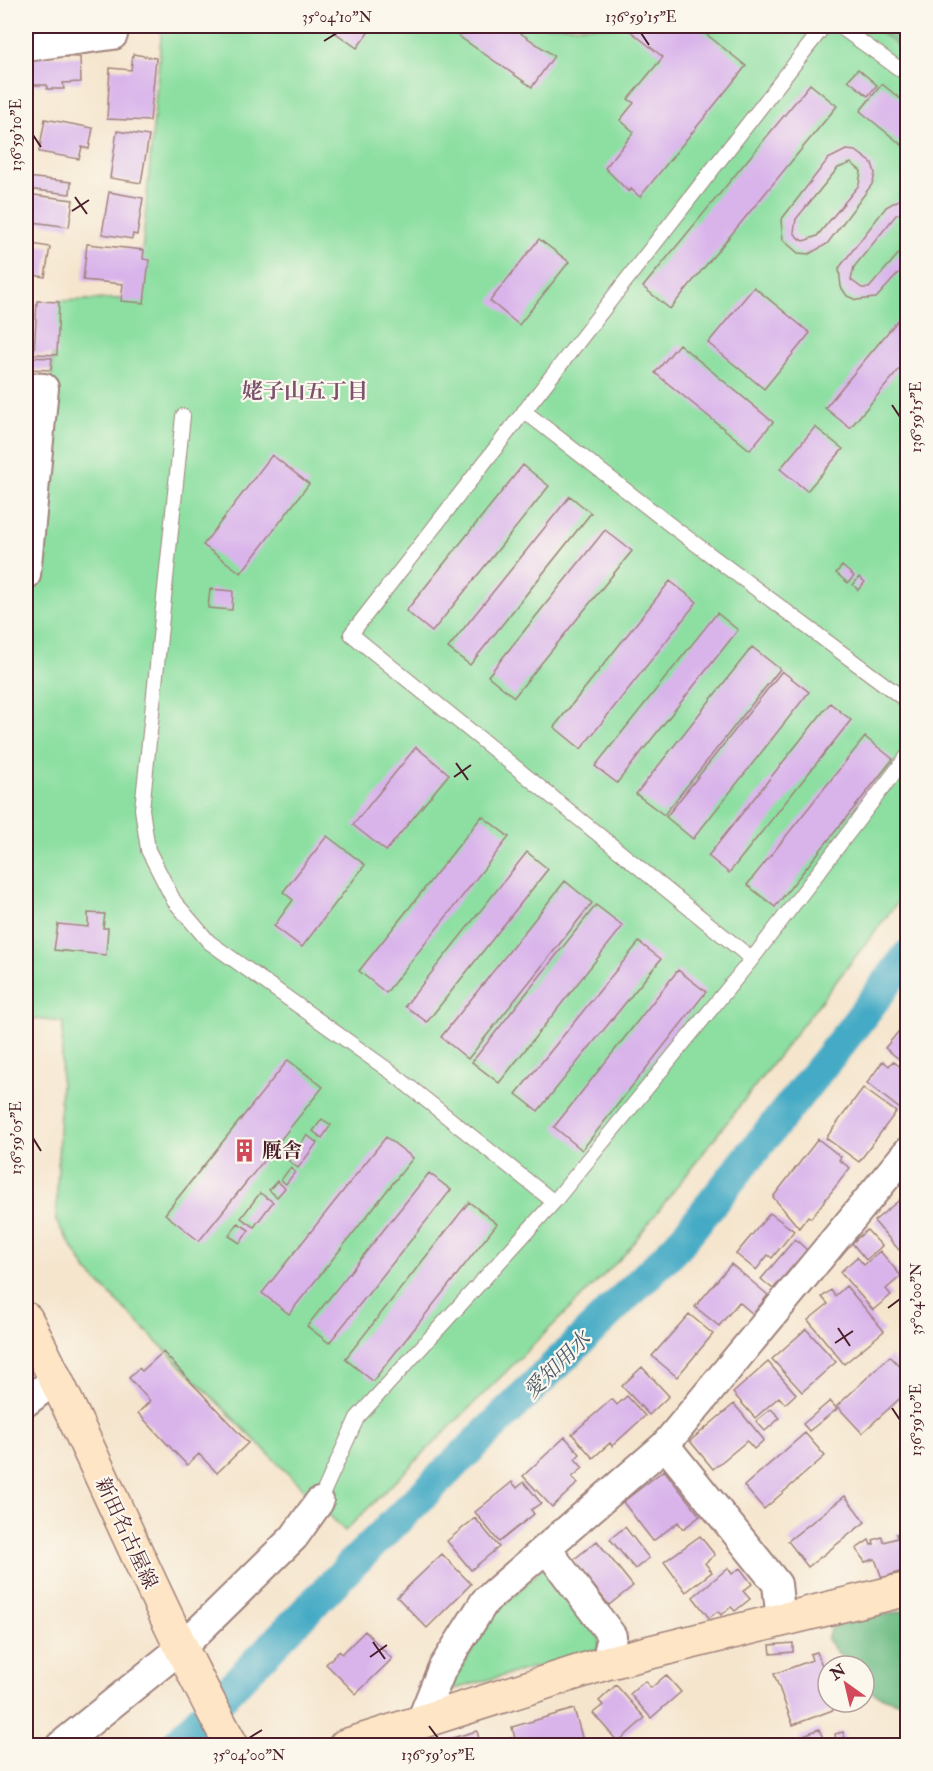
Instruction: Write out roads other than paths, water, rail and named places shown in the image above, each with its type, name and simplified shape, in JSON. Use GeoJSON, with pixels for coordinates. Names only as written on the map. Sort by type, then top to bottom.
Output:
{"type":"FeatureCollection","features":[{"type":"Feature","properties":{"kind":"street"},"geometry":{"type":"LineString","coordinates":[[26,48],[113,35]]}},
{"type":"Feature","properties":{"kind":"street"},"geometry":{"type":"LineString","coordinates":[[26,387],[44,388],[26,575]]}},
{"type":"Feature","properties":{"kind":"street"},"geometry":{"type":"LineString","coordinates":[[421,1721],[442,1669],[484,1601],[665,1444],[908,1151]]}},
{"type":"Feature","properties":{"kind":"street","name":"新田名古屋線"},"geometry":{"type":"LineString","coordinates":[[26,1320],[56,1379],[187,1660],[231,1743]]}},
{"type":"Feature","properties":{"kind":"street"},"geometry":{"type":"LineString","coordinates":[[26,1402],[56,1379]]}},
{"type":"Feature","properties":{"kind":"street"},"geometry":{"type":"LineString","coordinates":[[665,1444],[777,1584],[781,1621]]}},
{"type":"Feature","properties":{"kind":"street"},"geometry":{"type":"LineString","coordinates":[[60,1746],[187,1660],[294,1537],[319,1502]]}},
{"type":"Feature","properties":{"kind":"street"},"geometry":{"type":"LineString","coordinates":[[546,1548],[612,1636],[606,1663]]}},
{"type":"Feature","properties":{"kind":"street"},"geometry":{"type":"LineString","coordinates":[[345,1746],[606,1663],[908,1589]]}},
{"type":"Feature","properties":{"kind":"lane"},"geometry":{"type":"LineString","coordinates":[[752,959],[351,633],[824,26]]}},
{"type":"Feature","properties":{"kind":"lane"},"geometry":{"type":"LineString","coordinates":[[839,26],[908,75]]}},
{"type":"Feature","properties":{"kind":"lane"},"geometry":{"type":"LineString","coordinates":[[524,411],[673,527],[908,702]]}},
{"type":"Feature","properties":{"kind":"lane"},"geometry":{"type":"LineString","coordinates":[[183,416],[142,809],[148,850],[174,901],[209,942],[391,1072],[554,1202]]}},
{"type":"Feature","properties":{"kind":"lane"},"geometry":{"type":"LineString","coordinates":[[319,1502],[357,1418],[554,1202],[752,959],[908,755]]}},
{"type":"Feature","properties":{"kind":"waterway","name":"愛知用水"},"geometry":{"type":"LineString","coordinates":[[174,1746],[351,1565],[678,1245],[851,1030],[908,955]]}},
{"type":"Feature","properties":{"kind":"place","name":"厩舎"},"geometry":{"type":"Point","coordinates":[244,1150]}},
{"type":"Feature","properties":{"kind":"district","name":"姥子山五丁目"},"geometry":{"type":"Point","coordinates":[305,391]}}]}
